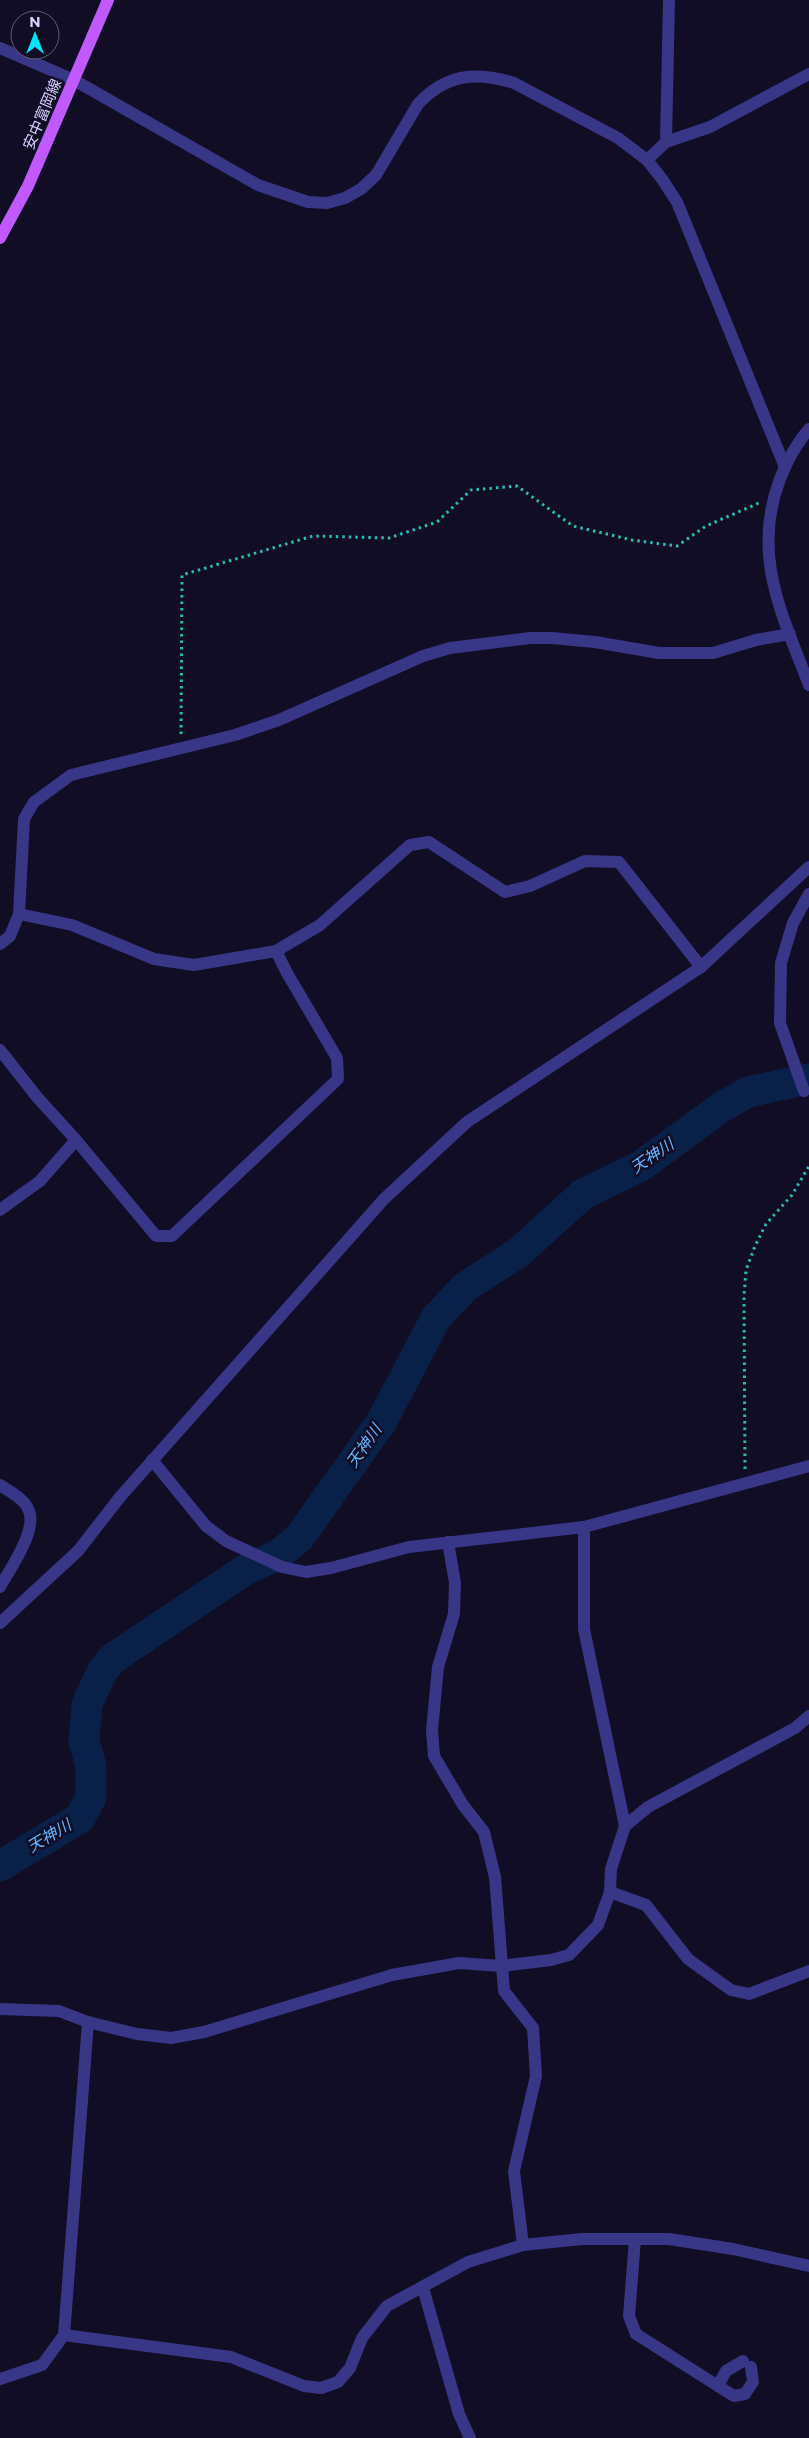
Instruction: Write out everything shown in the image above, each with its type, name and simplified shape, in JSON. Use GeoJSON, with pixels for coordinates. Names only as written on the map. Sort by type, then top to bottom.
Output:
{"type":"FeatureCollection","features":[{"type":"Feature","properties":{"kind":"main road","name":"安中富岡線"},"geometry":{"type":"LineString","coordinates":[[0,238],[28,186],[108,0]]}},
{"type":"Feature","properties":{"kind":"street"},"geometry":{"type":"LineString","coordinates":[[666,142],[669,0]]}},
{"type":"Feature","properties":{"kind":"street"},"geometry":{"type":"LineString","coordinates":[[0,48],[74,80],[258,185],[308,202],[327,203],[345,198],[361,189],[376,175],[418,104],[441,84],[468,76],[493,78],[514,83],[618,138],[647,160],[677,202],[785,467]]}},
{"type":"Feature","properties":{"kind":"street"},"geometry":{"type":"LineString","coordinates":[[647,160],[666,142],[710,127],[809,74]]}},
{"type":"Feature","properties":{"kind":"street"},"geometry":{"type":"LineString","coordinates":[[809,429],[798,442],[785,467],[774,496],[768,520],[767,547],[776,593],[809,685]]}},
{"type":"Feature","properties":{"kind":"street"},"geometry":{"type":"LineString","coordinates":[[0,944],[10,936],[19,914],[24,819],[34,802],[71,775],[235,735],[279,720],[423,656],[450,648],[552,638],[596,642],[659,653],[713,653],[756,640],[790,634]]}},
{"type":"Feature","properties":{"kind":"street"},"geometry":{"type":"LineString","coordinates":[[19,914],[72,925],[154,959],[194,965],[276,951],[320,925],[410,845],[429,842],[505,892],[530,886],[585,861],[618,862],[701,967]]}},
{"type":"Feature","properties":{"kind":"street"},"geometry":{"type":"LineString","coordinates":[[0,1623],[78,1551],[152,1460],[384,1199],[467,1122],[701,967],[809,867]]}},
{"type":"Feature","properties":{"kind":"street"},"geometry":{"type":"LineString","coordinates":[[804,1091],[780,1023],[781,963],[793,923],[809,894]]}},
{"type":"Feature","properties":{"kind":"street"},"geometry":{"type":"LineString","coordinates":[[0,1050],[37,1097],[76,1140],[156,1236],[172,1236],[338,1079],[337,1058],[276,951]]}},
{"type":"Feature","properties":{"kind":"street"},"geometry":{"type":"LineString","coordinates":[[0,1210],[40,1181],[76,1140]]}},
{"type":"Feature","properties":{"kind":"street"},"geometry":{"type":"LineString","coordinates":[[152,1460],[206,1526],[226,1541],[282,1567],[306,1572],[331,1568],[409,1547],[584,1527],[809,1466]]}},
{"type":"Feature","properties":{"kind":"street"},"geometry":{"type":"LineString","coordinates":[[0,1485],[22,1500],[30,1511],[31,1526],[0,1587]]}},
{"type":"Feature","properties":{"kind":"street"},"geometry":{"type":"LineString","coordinates":[[0,2008],[59,2011],[88,2022],[137,2034],[171,2038],[204,2032],[392,1975],[459,1963],[501,1966],[550,1960],[569,1955],[598,1925],[610,1892],[612,1869],[625,1826],[584,1629],[584,1527]]}},
{"type":"Feature","properties":{"kind":"street"},"geometry":{"type":"LineString","coordinates":[[448,1542],[455,1583],[454,1614],[438,1667],[432,1730],[434,1756],[463,1805],[484,1832],[491,1853],[495,1877],[504,1991],[533,2028],[536,2076],[514,2171],[523,2245]]}},
{"type":"Feature","properties":{"kind":"street"},"geometry":{"type":"LineString","coordinates":[[625,1826],[648,1807],[795,1728],[809,1716]]}},
{"type":"Feature","properties":{"kind":"street"},"geometry":{"type":"LineString","coordinates":[[610,1892],[646,1905],[688,1959],[731,1990],[750,1994],[809,1971]]}},
{"type":"Feature","properties":{"kind":"street"},"geometry":{"type":"LineString","coordinates":[[0,2379],[42,2365],[64,2335],[88,2022]]}},
{"type":"Feature","properties":{"kind":"street"},"geometry":{"type":"LineString","coordinates":[[64,2335],[231,2357],[304,2386],[321,2388],[338,2382],[350,2368],[362,2338],[387,2306],[468,2262],[523,2245],[582,2239],[669,2239],[809,2266]]}},
{"type":"Feature","properties":{"kind":"street"},"geometry":{"type":"LineString","coordinates":[[635,2239],[629,2316],[636,2334],[718,2386],[734,2396],[746,2394],[753,2382],[747,2364],[726,2371],[718,2386]]}},
{"type":"Feature","properties":{"kind":"street"},"geometry":{"type":"LineString","coordinates":[[423,2288],[459,2414],[470,2438]]}},
{"type":"Feature","properties":{"kind":"path"},"geometry":{"type":"LineString","coordinates":[[181,748],[182,575],[313,536],[388,538],[438,522],[471,490],[517,486],[573,526],[632,540],[677,546],[706,526],[774,496]]}},
{"type":"Feature","properties":{"kind":"path"},"geometry":{"type":"LineString","coordinates":[[745,1482],[744,1296],[746,1270],[766,1224],[792,1195],[809,1166]]}},
{"type":"Feature","properties":{"kind":"waterway","name":"天神川"},"geometry":{"type":"LineString","coordinates":[[0,1866],[80,1818],[91,1797],[91,1766],[84,1741],[87,1704],[102,1672],[112,1659],[245,1570],[278,1555],[299,1538],[382,1421],[436,1318],[465,1287],[518,1253],[583,1194],[641,1166],[720,1108],[748,1092],[809,1079]]}}]}
